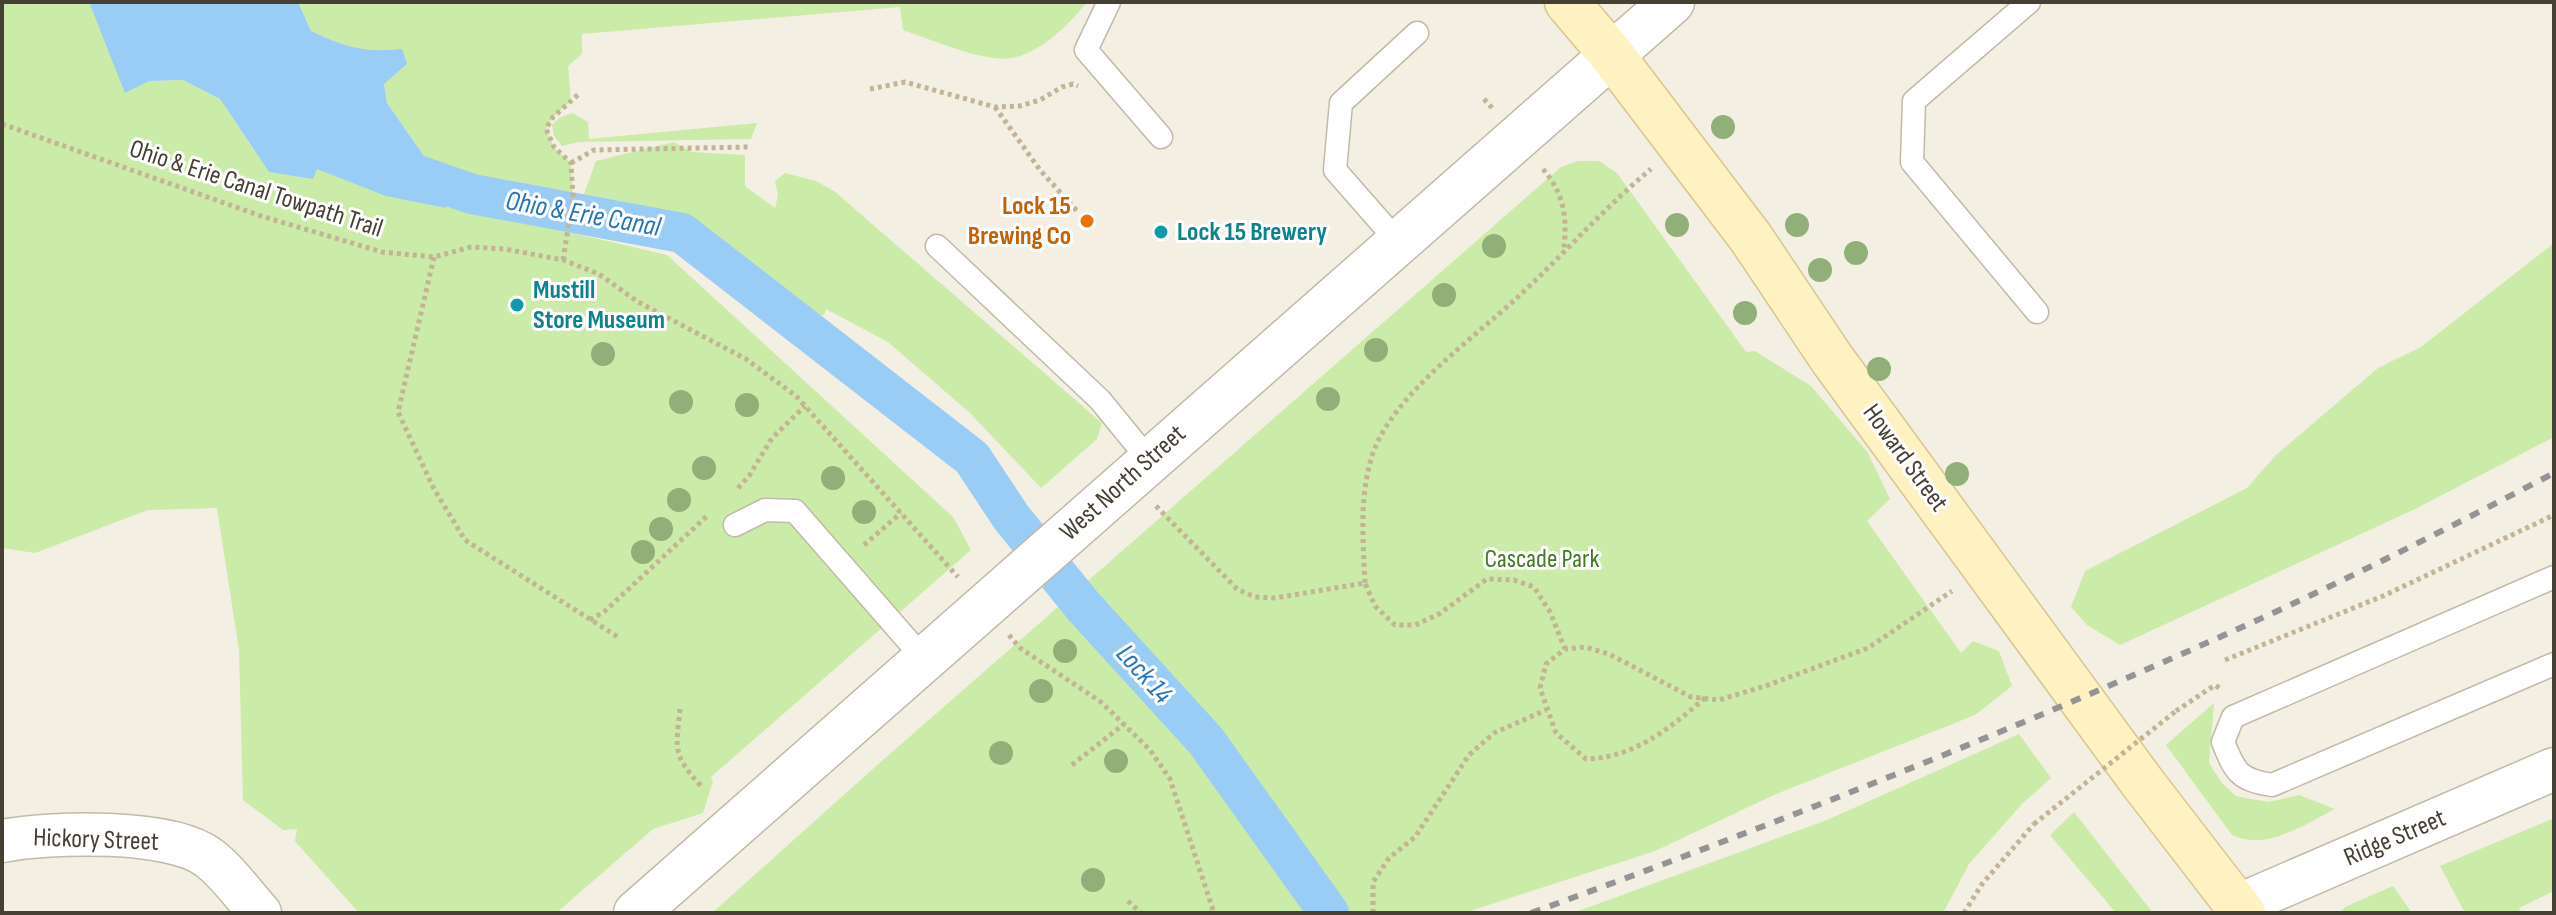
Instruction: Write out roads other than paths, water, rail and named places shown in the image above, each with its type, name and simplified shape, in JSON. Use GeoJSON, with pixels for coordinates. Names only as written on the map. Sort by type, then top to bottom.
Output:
{"type":"FeatureCollection","features":[{"type":"Feature","properties":{"kind":"main road","name":"Howard Street"},"geometry":{"type":"LineString","coordinates":[[1567,2],[1611,54],[1751,238],[1832,359],[2142,782],[2240,909]]}},
{"type":"Feature","properties":{"kind":"street","name":"West North Street"},"geometry":{"type":"LineString","coordinates":[[636,913],[1672,2]]}},
{"type":"Feature","properties":{"kind":"street","name":"Ridge Street"},"geometry":{"type":"LineString","coordinates":[[2240,909],[2554,769]]}},
{"type":"Feature","properties":{"kind":"street","name":"Hickory Street"},"geometry":{"type":"LineString","coordinates":[[2,841],[70,834],[169,842],[208,857],[260,913]]}},
{"type":"Feature","properties":{"kind":"lane"},"geometry":{"type":"LineString","coordinates":[[1109,2],[1086,50],[1161,137]]}},
{"type":"Feature","properties":{"kind":"lane"},"geometry":{"type":"LineString","coordinates":[[2029,2],[1914,101],[1912,162],[2037,312]]}},
{"type":"Feature","properties":{"kind":"lane"},"geometry":{"type":"LineString","coordinates":[[1399,243],[1335,170],[1341,103],[1417,33]]}},
{"type":"Feature","properties":{"kind":"lane"},"geometry":{"type":"LineString","coordinates":[[937,246],[1100,400],[1126,480]]}},
{"type":"Feature","properties":{"kind":"lane"},"geometry":{"type":"LineString","coordinates":[[735,525],[765,510],[795,511],[924,659]]}},
{"type":"Feature","properties":{"kind":"lane"},"geometry":{"type":"LineString","coordinates":[[2554,577],[2233,717],[2223,742],[2232,764],[2249,781],[2272,785],[2554,664]]}},
{"type":"Feature","properties":{"kind":"water"},"geometry":{"type":"Polygon","coordinates":[[[89,2],[298,2],[311,31],[323,37],[365,49],[402,49],[407,64],[384,84],[387,103],[426,159],[446,208],[386,196],[317,169],[313,179],[269,172],[220,99],[183,80],[149,81],[125,93],[89,2]]]}},
{"type":"Feature","properties":{"kind":"waterway","name":"Ohio & Erie Canal"},"geometry":{"type":"LineString","coordinates":[[386,164],[472,194],[682,233],[972,458],[1011,517],[1083,606],[1206,741],[1329,913]]}},
{"type":"Feature","properties":{"kind":"railway"},"geometry":{"type":"LineString","coordinates":[[1531,913],[1879,781],[2137,674],[2348,577],[2554,473]]}},
{"type":"Feature","properties":{"kind":"place","name":"Lock 15 Brewing Co"},"geometry":{"type":"Point","coordinates":[1087,221]}},
{"type":"Feature","properties":{"kind":"place","name":"Lock 15 Brewery"},"geometry":{"type":"Point","coordinates":[1161,232]}},
{"type":"Feature","properties":{"kind":"place","name":"Mustill Store Museum"},"geometry":{"type":"Point","coordinates":[517,305]}},
{"type":"Feature","properties":{"kind":"park label","name":"Cascade Park"},"geometry":{"type":"Point","coordinates":[1542,559]}},
{"type":"Feature","properties":{"kind":"water label","name":"Lock 14"},"geometry":{"type":"Point","coordinates":[1144,674]}}]}
